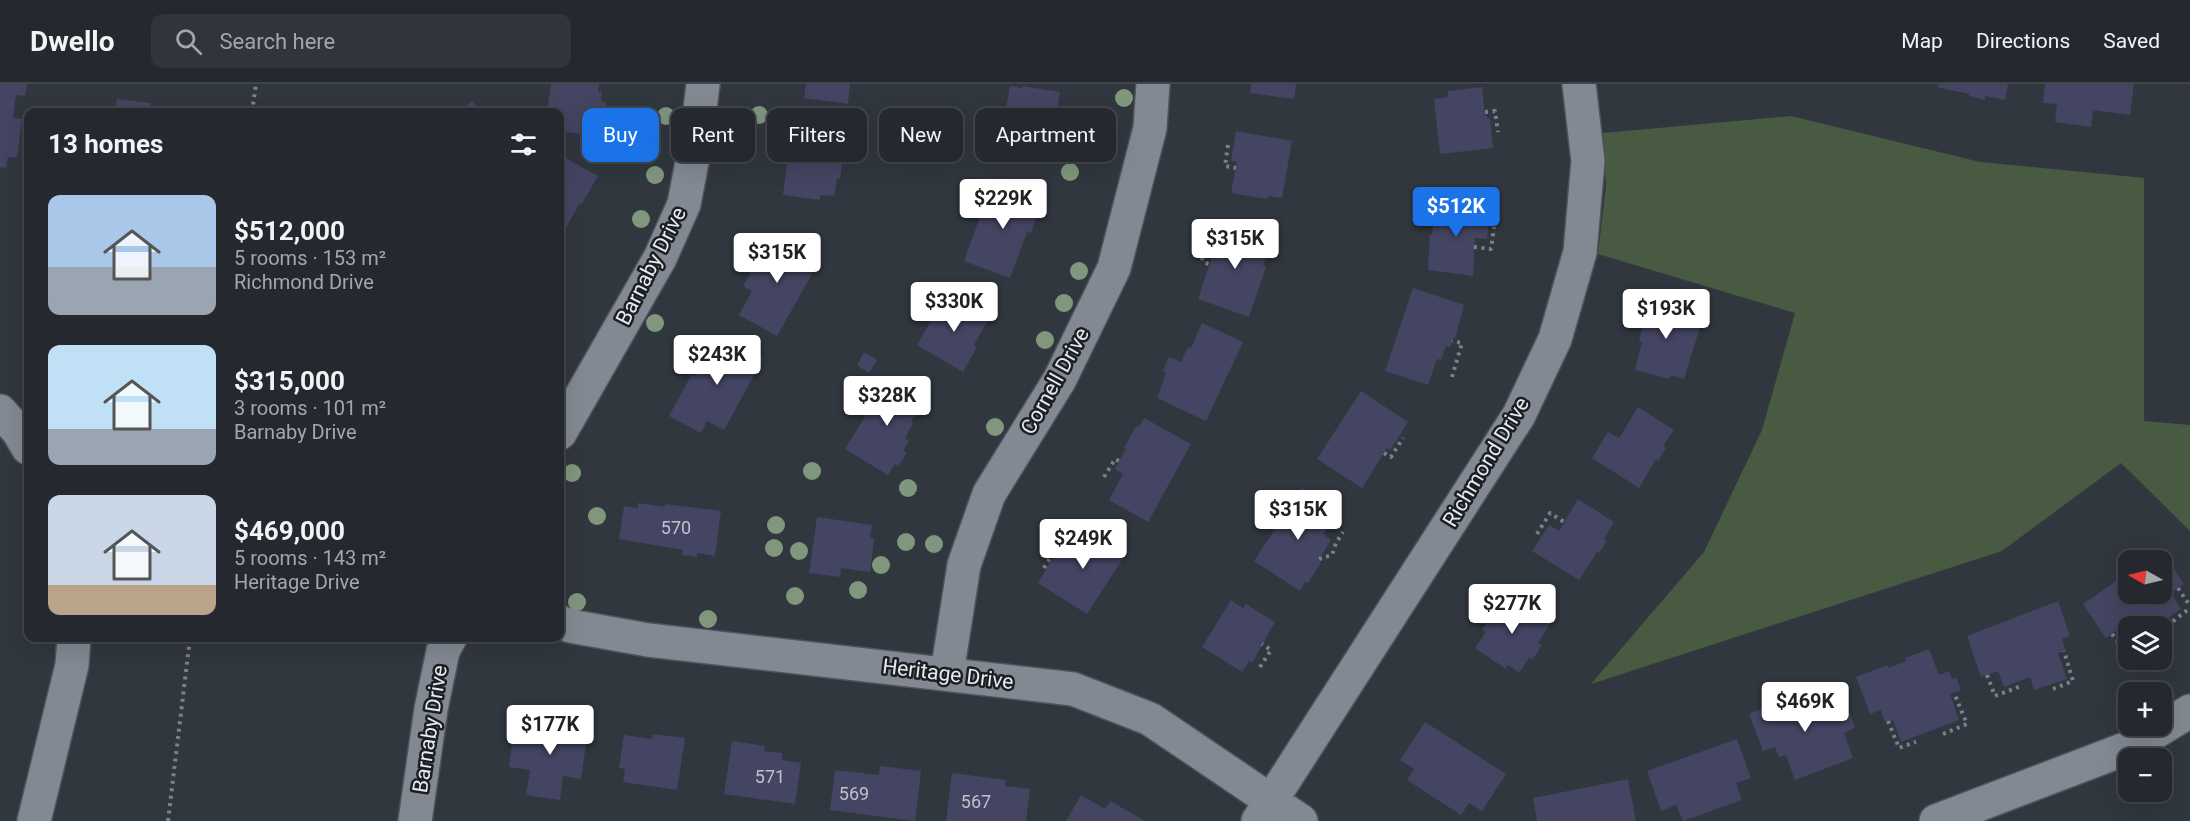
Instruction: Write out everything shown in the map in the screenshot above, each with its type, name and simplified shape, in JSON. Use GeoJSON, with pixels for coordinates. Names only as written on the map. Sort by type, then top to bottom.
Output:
{"type":"FeatureCollection","features":[{"type":"Feature","properties":{"kind":"street","name":"Barnaby Drive"},"geometry":{"type":"LineString","coordinates":[[564,426],[660,258],[684,204],[697,136],[703,84]]}},
{"type":"Feature","properties":{"kind":"street","name":"Cornell Drive"},"geometry":{"type":"LineString","coordinates":[[947,673],[964,565],[989,494],[1060,379],[1114,268],[1150,128],[1153,84]]}},
{"type":"Feature","properties":{"kind":"street","name":"Richmond Drive"},"geometry":{"type":"LineString","coordinates":[[1265,811],[1519,415],[1555,339],[1580,252],[1588,161],[1579,84]]}},
{"type":"Feature","properties":{"kind":"street"},"geometry":{"type":"LineString","coordinates":[[0,411],[24,441]]}},
{"type":"Feature","properties":{"kind":"street","name":"Heritage Drive"},"geometry":{"type":"LineString","coordinates":[[564,624],[648,640],[1073,689],[1150,718],[1265,811],[1301,821]]}},
{"type":"Feature","properties":{"kind":"street"},"geometry":{"type":"LineString","coordinates":[[34,821],[72,665],[74,642]]}},
{"type":"Feature","properties":{"kind":"street","name":"Barnaby Drive"},"geometry":{"type":"LineString","coordinates":[[415,821],[431,709],[443,651],[448,642]]}},
{"type":"Feature","properties":{"kind":"street"},"geometry":{"type":"LineString","coordinates":[[1936,821],[2133,746],[2190,711]]}},
{"type":"Feature","properties":{"kind":"path"},"geometry":{"type":"LineString","coordinates":[[253,108],[256,84]]}},
{"type":"Feature","properties":{"kind":"path"},"geometry":{"type":"LineString","coordinates":[[1485,112],[1495,111],[1498,132]]}},
{"type":"Feature","properties":{"kind":"path"},"geometry":{"type":"LineString","coordinates":[[1228,145],[1225,166],[1236,168]]}},
{"type":"Feature","properties":{"kind":"path"},"geometry":{"type":"LineString","coordinates":[[1474,247],[1491,249],[1494,227]]}},
{"type":"Feature","properties":{"kind":"path"},"geometry":{"type":"LineString","coordinates":[[1209,236],[1202,258],[1203,262],[1209,264]]}},
{"type":"Feature","properties":{"kind":"path"},"geometry":{"type":"LineString","coordinates":[[1452,340],[1462,343],[1452,377]]}},
{"type":"Feature","properties":{"kind":"path"},"geometry":{"type":"LineString","coordinates":[[1384,453],[1391,457],[1403,438]]}},
{"type":"Feature","properties":{"kind":"path"},"geometry":{"type":"LineString","coordinates":[[1104,477],[1115,459],[1119,461]]}},
{"type":"Feature","properties":{"kind":"path"},"geometry":{"type":"LineString","coordinates":[[1537,534],[1550,513],[1564,522]]}},
{"type":"Feature","properties":{"kind":"path"},"geometry":{"type":"LineString","coordinates":[[1319,559],[1332,555],[1342,532]]}},
{"type":"Feature","properties":{"kind":"path"},"geometry":{"type":"LineString","coordinates":[[1044,568],[1060,541],[1069,547]]}},
{"type":"Feature","properties":{"kind":"path"},"geometry":{"type":"LineString","coordinates":[[2172,622],[2190,607],[2178,588]]}},
{"type":"Feature","properties":{"kind":"path"},"geometry":{"type":"LineString","coordinates":[[2112,634],[2118,642]]}},
{"type":"Feature","properties":{"kind":"path"},"geometry":{"type":"LineString","coordinates":[[168,821],[190,642]]}},
{"type":"Feature","properties":{"kind":"path"},"geometry":{"type":"LineString","coordinates":[[1260,667],[1271,650],[1262,644]]}},
{"type":"Feature","properties":{"kind":"path"},"geometry":{"type":"LineString","coordinates":[[2053,688],[2073,681],[2064,651]]}},
{"type":"Feature","properties":{"kind":"path"},"geometry":{"type":"LineString","coordinates":[[1987,675],[1995,696],[2021,686]]}},
{"type":"Feature","properties":{"kind":"path"},"geometry":{"type":"LineString","coordinates":[[1944,734],[1967,724],[1954,693]]}},
{"type":"Feature","properties":{"kind":"path"},"geometry":{"type":"LineString","coordinates":[[1888,721],[1899,748],[1916,742]]}},
{"type":"Feature","properties":{"kind":"green space"},"geometry":{"type":"Polygon","coordinates":[[[1791,116],[1980,162],[2144,178],[2144,421],[2190,425],[2190,531],[2121,463],[2002,551],[1591,684],[1704,552],[1762,430],[1795,313],[1598,254],[1606,186],[1603,133],[1791,116]]]}},
{"type":"Feature","properties":{"kind":"building"},"geometry":{"type":"Polygon","coordinates":[[[0,84],[27,84],[25,96],[16,95],[13,118],[22,119],[17,158],[8,157],[6,168],[0,167],[0,84]]]}},
{"type":"Feature","properties":{"kind":"building"},"geometry":{"type":"Polygon","coordinates":[[[551,84],[599,84],[598,92],[602,92],[601,101],[606,102],[605,108],[582,108],[582,134],[564,132],[564,108],[548,108],[551,84]]]}},
{"type":"Feature","properties":{"kind":"building"},"geometry":{"type":"Polygon","coordinates":[[[806,84],[850,84],[848,104],[804,98],[806,84]]]}},
{"type":"Feature","properties":{"kind":"building"},"geometry":{"type":"Polygon","coordinates":[[[1251,84],[1296,84],[1294,99],[1250,93],[1251,84]]]}},
{"type":"Feature","properties":{"kind":"building"},"geometry":{"type":"Polygon","coordinates":[[[1938,84],[2008,84],[2005,100],[1985,96],[1985,100],[1937,87],[1938,84]]]}},
{"type":"Feature","properties":{"kind":"building"},"geometry":{"type":"Polygon","coordinates":[[[2045,84],[2134,84],[2130,115],[2093,110],[2091,127],[2055,122],[2057,104],[2043,103],[2045,84]]]}},
{"type":"Feature","properties":{"kind":"building"},"geometry":{"type":"Polygon","coordinates":[[[1010,86],[1060,92],[1057,108],[1006,108],[1010,86]]]}},
{"type":"Feature","properties":{"kind":"building"},"geometry":{"type":"Polygon","coordinates":[[[1482,87],[1485,116],[1487,119],[1490,118],[1493,148],[1440,154],[1434,99],[1448,97],[1448,91],[1482,87]]]}},
{"type":"Feature","properties":{"kind":"building"},"geometry":{"type":"Polygon","coordinates":[[[117,99],[151,103],[150,108],[116,108],[117,99]]]}},
{"type":"Feature","properties":{"kind":"building"},"geometry":{"type":"Polygon","coordinates":[[[472,101],[478,108],[463,108],[472,101]]]}},
{"type":"Feature","properties":{"kind":"building"},"geometry":{"type":"Polygon","coordinates":[[[1236,131],[1292,141],[1282,198],[1269,196],[1268,199],[1231,193],[1237,162],[1231,161],[1236,131]]]}},
{"type":"Feature","properties":{"kind":"building"},"geometry":{"type":"Polygon","coordinates":[[[564,157],[598,176],[566,228],[564,227],[564,157]]]}},
{"type":"Feature","properties":{"kind":"building"},"geometry":{"type":"Polygon","coordinates":[[[783,162],[842,162],[834,196],[820,195],[820,200],[783,195],[787,163],[783,162]]]}},
{"type":"Feature","properties":{"kind":"building"},"geometry":{"type":"Polygon","coordinates":[[[991,186],[1010,194],[1013,186],[1043,197],[1031,233],[1027,232],[1010,278],[964,261],[991,186]]]}},
{"type":"Feature","properties":{"kind":"building"},"geometry":{"type":"Polygon","coordinates":[[[1436,203],[1490,209],[1487,239],[1475,238],[1473,276],[1428,270],[1430,234],[1432,235],[1436,203]]]}},
{"type":"Feature","properties":{"kind":"building"},"geometry":{"type":"Polygon","coordinates":[[[1221,222],[1272,240],[1263,266],[1266,267],[1249,317],[1198,299],[1221,222]]]}},
{"type":"Feature","properties":{"kind":"building"},"geometry":{"type":"Polygon","coordinates":[[[772,234],[820,260],[777,336],[739,315],[752,291],[743,286],[772,234]]]}},
{"type":"Feature","properties":{"kind":"building"},"geometry":{"type":"Polygon","coordinates":[[[1413,288],[1464,305],[1455,339],[1453,338],[1450,347],[1446,346],[1441,360],[1437,359],[1428,385],[1385,371],[1413,288]]]}},
{"type":"Feature","properties":{"kind":"building"},"geometry":{"type":"Polygon","coordinates":[[[1651,296],[1686,305],[1682,319],[1701,324],[1684,379],[1671,375],[1670,379],[1635,370],[1642,342],[1639,341],[1651,296]]]}},
{"type":"Feature","properties":{"kind":"building"},"geometry":{"type":"Polygon","coordinates":[[[944,298],[955,304],[957,300],[989,318],[974,345],[977,347],[963,372],[917,345],[944,298]]]}},
{"type":"Feature","properties":{"kind":"building"},"geometry":{"type":"Polygon","coordinates":[[[1202,323],[1243,342],[1206,421],[1157,398],[1166,373],[1163,371],[1169,357],[1181,362],[1188,347],[1191,348],[1202,323]]]}},
{"type":"Feature","properties":{"kind":"building"},"geometry":{"type":"Polygon","coordinates":[[[718,335],[763,359],[724,430],[707,421],[701,433],[669,416],[692,374],[695,376],[718,335]]]}},
{"type":"Feature","properties":{"kind":"building"},"geometry":{"type":"Polygon","coordinates":[[[864,352],[877,360],[869,373],[857,365],[864,352]]]}},
{"type":"Feature","properties":{"kind":"building"},"geometry":{"type":"Polygon","coordinates":[[[890,376],[926,398],[911,422],[913,423],[905,438],[909,441],[903,450],[907,453],[898,466],[895,464],[888,475],[845,449],[890,376]]]}},
{"type":"Feature","properties":{"kind":"building"},"geometry":{"type":"Polygon","coordinates":[[[1361,391],[1408,422],[1390,450],[1387,448],[1362,488],[1317,459],[1361,391]]]}},
{"type":"Feature","properties":{"kind":"building"},"geometry":{"type":"Polygon","coordinates":[[[1638,407],[1674,430],[1663,446],[1666,448],[1658,461],[1656,459],[1639,488],[1592,458],[1608,432],[1619,438],[1638,407]]]}},
{"type":"Feature","properties":{"kind":"building"},"geometry":{"type":"Polygon","coordinates":[[[1144,418],[1191,444],[1148,522],[1109,500],[1123,474],[1115,469],[1136,426],[1139,427],[1144,418]]]}},
{"type":"Feature","properties":{"kind":"building"},"geometry":{"type":"Polygon","coordinates":[[[1302,488],[1338,511],[1323,534],[1331,540],[1318,561],[1321,563],[1300,591],[1254,561],[1302,488]]]}},
{"type":"Feature","properties":{"kind":"building"},"geometry":{"type":"Polygon","coordinates":[[[1578,499],[1614,522],[1604,539],[1607,541],[1579,580],[1532,551],[1549,525],[1559,531],[1578,499]]]}},
{"type":"Feature","properties":{"kind":"building"},"geometry":{"type":"Polygon","coordinates":[[[638,503],[721,511],[715,556],[697,553],[697,557],[682,555],[683,550],[619,539],[624,506],[638,508],[638,503]]]}},
{"type":"Feature","properties":{"kind":"building"},"geometry":{"type":"Polygon","coordinates":[[[817,517],[872,525],[870,537],[874,538],[870,572],[841,568],[840,577],[809,573],[817,517]]]}},
{"type":"Feature","properties":{"kind":"building"},"geometry":{"type":"Polygon","coordinates":[[[1090,528],[1127,552],[1087,614],[1038,583],[1057,551],[1064,555],[1074,540],[1080,543],[1090,528]]]}},
{"type":"Feature","properties":{"kind":"building"},"geometry":{"type":"Polygon","coordinates":[[[2172,565],[2184,584],[2172,592],[2172,565]]]}},
{"type":"Feature","properties":{"kind":"building"},"geometry":{"type":"Polygon","coordinates":[[[2118,580],[2118,604],[2172,604],[2172,595],[2181,609],[2170,616],[2118,616],[2118,629],[2106,638],[2083,604],[2118,580]]]}},
{"type":"Feature","properties":{"kind":"building"},"geometry":{"type":"Polygon","coordinates":[[[1505,594],[1550,623],[1538,643],[1542,645],[1519,673],[1508,665],[1506,669],[1475,648],[1486,632],[1482,630],[1505,594]]]}},
{"type":"Feature","properties":{"kind":"building"},"geometry":{"type":"Polygon","coordinates":[[[1231,600],[1243,608],[1246,604],[1275,622],[1252,663],[1249,661],[1242,672],[1202,647],[1231,600]]]}},
{"type":"Feature","properties":{"kind":"building"},"geometry":{"type":"Polygon","coordinates":[[[2058,601],[2070,636],[2062,639],[2066,651],[2058,653],[2067,679],[2034,690],[2030,677],[2004,687],[1998,671],[1981,677],[1967,636],[2058,601]]]}},
{"type":"Feature","properties":{"kind":"building"},"geometry":{"type":"Polygon","coordinates":[[[1929,649],[1939,675],[1949,671],[1952,679],[1956,677],[1961,690],[1950,694],[1959,720],[1901,742],[1893,720],[1885,722],[1881,710],[1870,714],[1856,677],[1888,665],[1889,668],[1906,661],[1905,658],[1929,649]]]}},
{"type":"Feature","properties":{"kind":"building"},"geometry":{"type":"Polygon","coordinates":[[[1824,688],[1832,711],[1841,708],[1844,715],[1850,713],[1855,728],[1844,733],[1853,758],[1795,780],[1786,755],[1779,757],[1775,747],[1763,751],[1749,714],[1782,701],[1784,705],[1799,700],[1798,697],[1824,688]]]}},
{"type":"Feature","properties":{"kind":"building"},"geometry":{"type":"Polygon","coordinates":[[[552,719],[589,724],[581,779],[563,776],[560,800],[526,795],[530,770],[509,767],[514,727],[550,732],[552,719]]]}},
{"type":"Feature","properties":{"kind":"building"},"geometry":{"type":"Polygon","coordinates":[[[1425,722],[1506,774],[1482,811],[1469,803],[1461,815],[1407,780],[1414,769],[1400,760],[1425,722]]]}},
{"type":"Feature","properties":{"kind":"building"},"geometry":{"type":"Polygon","coordinates":[[[653,734],[685,738],[677,790],[623,782],[625,769],[619,768],[624,735],[652,739],[653,734]]]}},
{"type":"Feature","properties":{"kind":"building"},"geometry":{"type":"Polygon","coordinates":[[[1737,739],[1751,778],[1736,783],[1742,800],[1683,821],[1676,805],[1661,811],[1647,771],[1737,739]]]}},
{"type":"Feature","properties":{"kind":"building"},"geometry":{"type":"Polygon","coordinates":[[[732,741],[765,746],[764,751],[782,753],[782,760],[801,763],[795,804],[724,794],[732,741]]]}},
{"type":"Feature","properties":{"kind":"building"},"geometry":{"type":"Polygon","coordinates":[[[880,766],[921,771],[915,821],[830,810],[835,770],[879,775],[880,766]]]}},
{"type":"Feature","properties":{"kind":"building"},"geometry":{"type":"Polygon","coordinates":[[[952,773],[1006,780],[1005,786],[1030,789],[1026,821],[946,821],[952,773]]]}},
{"type":"Feature","properties":{"kind":"building"},"geometry":{"type":"Polygon","coordinates":[[[1628,779],[1636,821],[1537,821],[1533,798],[1628,779]]]}},
{"type":"Feature","properties":{"kind":"building"},"geometry":{"type":"Polygon","coordinates":[[[1081,795],[1105,809],[1110,801],[1145,821],[1066,821],[1081,795]]]}}]}
